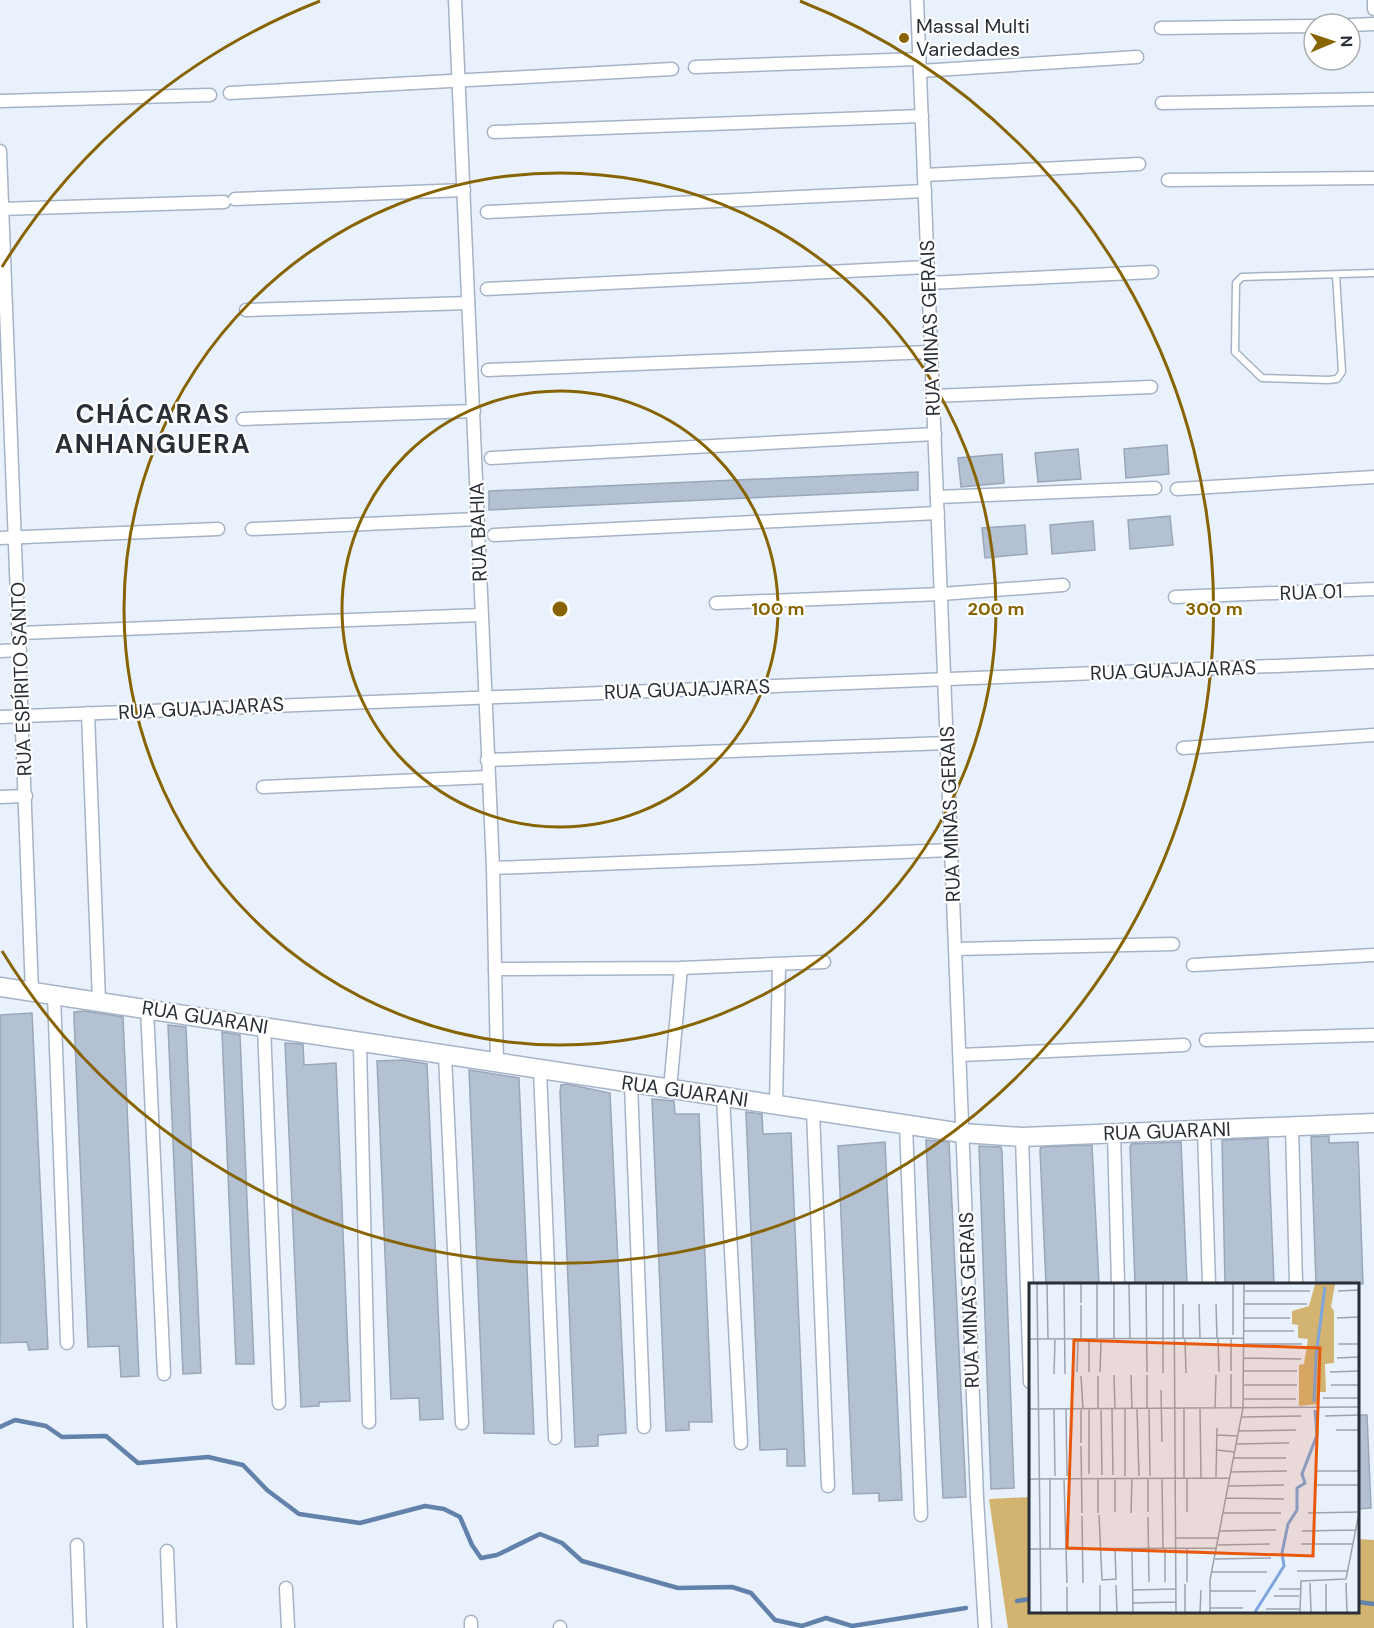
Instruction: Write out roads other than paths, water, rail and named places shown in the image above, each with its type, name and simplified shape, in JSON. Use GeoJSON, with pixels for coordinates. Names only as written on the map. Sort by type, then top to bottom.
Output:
{"type":"FeatureCollection","features":[{"type":"Feature","properties":{"kind":"street","name":"RUA BAHIA"},"geometry":{"type":"LineString","coordinates":[[455,0],[493,868],[497,1064]]}},
{"type":"Feature","properties":{"kind":"street","name":"RUA MINAS GERAIS"},"geometry":{"type":"LineString","coordinates":[[917,0],[962,1133],[985,1628]]}},
{"type":"Feature","properties":{"kind":"street"},"geometry":{"type":"LineString","coordinates":[[1374,0],[1374,9]]}},
{"type":"Feature","properties":{"kind":"street"},"geometry":{"type":"LineString","coordinates":[[1161,28],[1302,26]]}},
{"type":"Feature","properties":{"kind":"street"},"geometry":{"type":"LineString","coordinates":[[695,67],[920,65],[1137,57]]}},
{"type":"Feature","properties":{"kind":"street"},"geometry":{"type":"LineString","coordinates":[[231,93],[672,69]]}},
{"type":"Feature","properties":{"kind":"street"},"geometry":{"type":"LineString","coordinates":[[0,101],[210,95]]}},
{"type":"Feature","properties":{"kind":"street"},"geometry":{"type":"LineString","coordinates":[[1162,103],[1374,99]]}},
{"type":"Feature","properties":{"kind":"street"},"geometry":{"type":"LineString","coordinates":[[494,132],[922,116]]}},
{"type":"Feature","properties":{"kind":"street","name":"RUA ESPÍRITO SANTO"},"geometry":{"type":"LineString","coordinates":[[0,151],[4,320],[16,537],[32,992]]}},
{"type":"Feature","properties":{"kind":"street"},"geometry":{"type":"LineString","coordinates":[[924,175],[1138,164]]}},
{"type":"Feature","properties":{"kind":"street"},"geometry":{"type":"LineString","coordinates":[[1168,180],[1374,178]]}},
{"type":"Feature","properties":{"kind":"street"},"geometry":{"type":"LineString","coordinates":[[1,209],[464,190]]}},
{"type":"Feature","properties":{"kind":"street"},"geometry":{"type":"LineString","coordinates":[[487,212],[925,191]]}},
{"type":"Feature","properties":{"kind":"street"},"geometry":{"type":"LineString","coordinates":[[487,289],[928,267]]}},
{"type":"Feature","properties":{"kind":"street"},"geometry":{"type":"LineString","coordinates":[[929,283],[1152,272]]}},
{"type":"Feature","properties":{"kind":"street"},"geometry":{"type":"LineString","coordinates":[[246,310],[468,303]]}},
{"type":"Feature","properties":{"kind":"street"},"geometry":{"type":"LineString","coordinates":[[488,370],[931,352]]}},
{"type":"Feature","properties":{"kind":"street"},"geometry":{"type":"LineString","coordinates":[[933,396],[1151,387]]}},
{"type":"Feature","properties":{"kind":"street"},"geometry":{"type":"LineString","coordinates":[[243,419],[474,411]]}},
{"type":"Feature","properties":{"kind":"street"},"geometry":{"type":"LineString","coordinates":[[490,458],[935,434]]}},
{"type":"Feature","properties":{"kind":"street"},"geometry":{"type":"LineString","coordinates":[[1177,489],[1374,477]]}},
{"type":"Feature","properties":{"kind":"street"},"geometry":{"type":"LineString","coordinates":[[937,497],[1155,488]]}},
{"type":"Feature","properties":{"kind":"street"},"geometry":{"type":"LineString","coordinates":[[494,535],[938,513]]}},
{"type":"Feature","properties":{"kind":"street"},"geometry":{"type":"LineString","coordinates":[[252,529],[477,519]]}},
{"type":"Feature","properties":{"kind":"street"},"geometry":{"type":"LineString","coordinates":[[0,538],[218,529]]}},
{"type":"Feature","properties":{"kind":"street"},"geometry":{"type":"LineString","coordinates":[[716,603],[941,594],[1063,585]]}},
{"type":"Feature","properties":{"kind":"street","name":"RUA 01"},"geometry":{"type":"LineString","coordinates":[[1175,597],[1374,589]]}},
{"type":"Feature","properties":{"kind":"street"},"geometry":{"type":"LineString","coordinates":[[20,633],[481,615]]}},
{"type":"Feature","properties":{"kind":"street"},"geometry":{"type":"LineString","coordinates":[[0,651],[20,650]]}},
{"type":"Feature","properties":{"kind":"street","name":"RUA GUAJAJARAS"},"geometry":{"type":"LineString","coordinates":[[0,717],[1374,662]]}},
{"type":"Feature","properties":{"kind":"street"},"geometry":{"type":"LineString","coordinates":[[88,713],[99,1001]]}},
{"type":"Feature","properties":{"kind":"street"},"geometry":{"type":"LineString","coordinates":[[1183,748],[1374,735]]}},
{"type":"Feature","properties":{"kind":"street"},"geometry":{"type":"LineString","coordinates":[[487,760],[947,743]]}},
{"type":"Feature","properties":{"kind":"street"},"geometry":{"type":"LineString","coordinates":[[263,787],[488,777]]}},
{"type":"Feature","properties":{"kind":"street"},"geometry":{"type":"LineString","coordinates":[[0,797],[26,796]]}},
{"type":"Feature","properties":{"kind":"street"},"geometry":{"type":"LineString","coordinates":[[493,868],[952,850]]}},
{"type":"Feature","properties":{"kind":"street"},"geometry":{"type":"LineString","coordinates":[[956,949],[1173,944]]}},
{"type":"Feature","properties":{"kind":"street"},"geometry":{"type":"LineString","coordinates":[[1193,965],[1374,955]]}},
{"type":"Feature","properties":{"kind":"street"},"geometry":{"type":"LineString","coordinates":[[495,969],[681,968],[824,962]]}},
{"type":"Feature","properties":{"kind":"street"},"geometry":{"type":"LineString","coordinates":[[776,1105],[779,965]]}},
{"type":"Feature","properties":{"kind":"street"},"geometry":{"type":"LineString","coordinates":[[670,1089],[681,968]]}},
{"type":"Feature","properties":{"kind":"street","name":"RUA GUARANI"},"geometry":{"type":"LineString","coordinates":[[0,987],[962,1133],[1022,1137],[1374,1123]]}},
{"type":"Feature","properties":{"kind":"street"},"geometry":{"type":"LineString","coordinates":[[54,995],[67,1343]]}},
{"type":"Feature","properties":{"kind":"street"},"geometry":{"type":"LineString","coordinates":[[147,1008],[164,1374]]}},
{"type":"Feature","properties":{"kind":"street"},"geometry":{"type":"LineString","coordinates":[[264,1026],[279,1403]]}},
{"type":"Feature","properties":{"kind":"street"},"geometry":{"type":"LineString","coordinates":[[1206,1040],[1374,1035]]}},
{"type":"Feature","properties":{"kind":"street"},"geometry":{"type":"LineString","coordinates":[[363,1042],[360,1047],[369,1422]]}},
{"type":"Feature","properties":{"kind":"street"},"geometry":{"type":"LineString","coordinates":[[960,1055],[1184,1045]]}},
{"type":"Feature","properties":{"kind":"street"},"geometry":{"type":"LineString","coordinates":[[445,1055],[462,1423]]}},
{"type":"Feature","properties":{"kind":"street"},"geometry":{"type":"LineString","coordinates":[[540,1070],[555,1438]]}},
{"type":"Feature","properties":{"kind":"street"},"geometry":{"type":"LineString","coordinates":[[631,1084],[644,1427]]}},
{"type":"Feature","properties":{"kind":"street"},"geometry":{"type":"LineString","coordinates":[[723,1097],[741,1443]]}},
{"type":"Feature","properties":{"kind":"street"},"geometry":{"type":"LineString","coordinates":[[813,1111],[828,1486]]}},
{"type":"Feature","properties":{"kind":"street"},"geometry":{"type":"LineString","coordinates":[[906,1125],[921,1515]]}},
{"type":"Feature","properties":{"kind":"street"},"geometry":{"type":"LineString","coordinates":[[1292,1126],[1296,1283]]}},
{"type":"Feature","properties":{"kind":"street"},"geometry":{"type":"LineString","coordinates":[[1204,1130],[1209,1283]]}},
{"type":"Feature","properties":{"kind":"street"},"geometry":{"type":"LineString","coordinates":[[1114,1133],[1118,1283]]}},
{"type":"Feature","properties":{"kind":"street"},"geometry":{"type":"LineString","coordinates":[[1022,1137],[1029,1351]]}},
{"type":"Feature","properties":{"kind":"street"},"geometry":{"type":"LineString","coordinates":[[77,1545],[80,1628]]}},
{"type":"Feature","properties":{"kind":"street"},"geometry":{"type":"LineString","coordinates":[[167,1551],[170,1628]]}},
{"type":"Feature","properties":{"kind":"street"},"geometry":{"type":"LineString","coordinates":[[286,1588],[288,1628]]}},
{"type":"Feature","properties":{"kind":"lane"},"geometry":{"type":"LineString","coordinates":[[1336,275],[1342,372],[1337,379],[1262,378],[1235,352],[1236,283],[1242,277],[1374,273]]}},
{"type":"Feature","properties":{"kind":"waterway"},"geometry":{"type":"LineString","coordinates":[[0,1427],[15,1420],[46,1426],[62,1437],[106,1436],[138,1463],[208,1457],[243,1465],[267,1490],[299,1514],[360,1523],[425,1506],[444,1509],[460,1517],[472,1545],[481,1558],[497,1555],[540,1534],[562,1543],[582,1561],[678,1588],[732,1587],[751,1593],[775,1620],[802,1626],[826,1618],[852,1626],[966,1608]]}},
{"type":"Feature","properties":{"kind":"waterway"},"geometry":{"type":"LineString","coordinates":[[1017,1601],[1029,1599]]}},
{"type":"Feature","properties":{"kind":"waterway"},"geometry":{"type":"LineString","coordinates":[[1359,1602],[1374,1604]]}},
{"type":"Feature","properties":{"kind":"place","name":"Massal Multi Variedades"},"geometry":{"type":"Point","coordinates":[904,38]}},
{"type":"Feature","properties":{"kind":"district","name":"CHÁCARAS ANHANGUERA"},"geometry":{"type":"Point","coordinates":[153,429]}}]}
